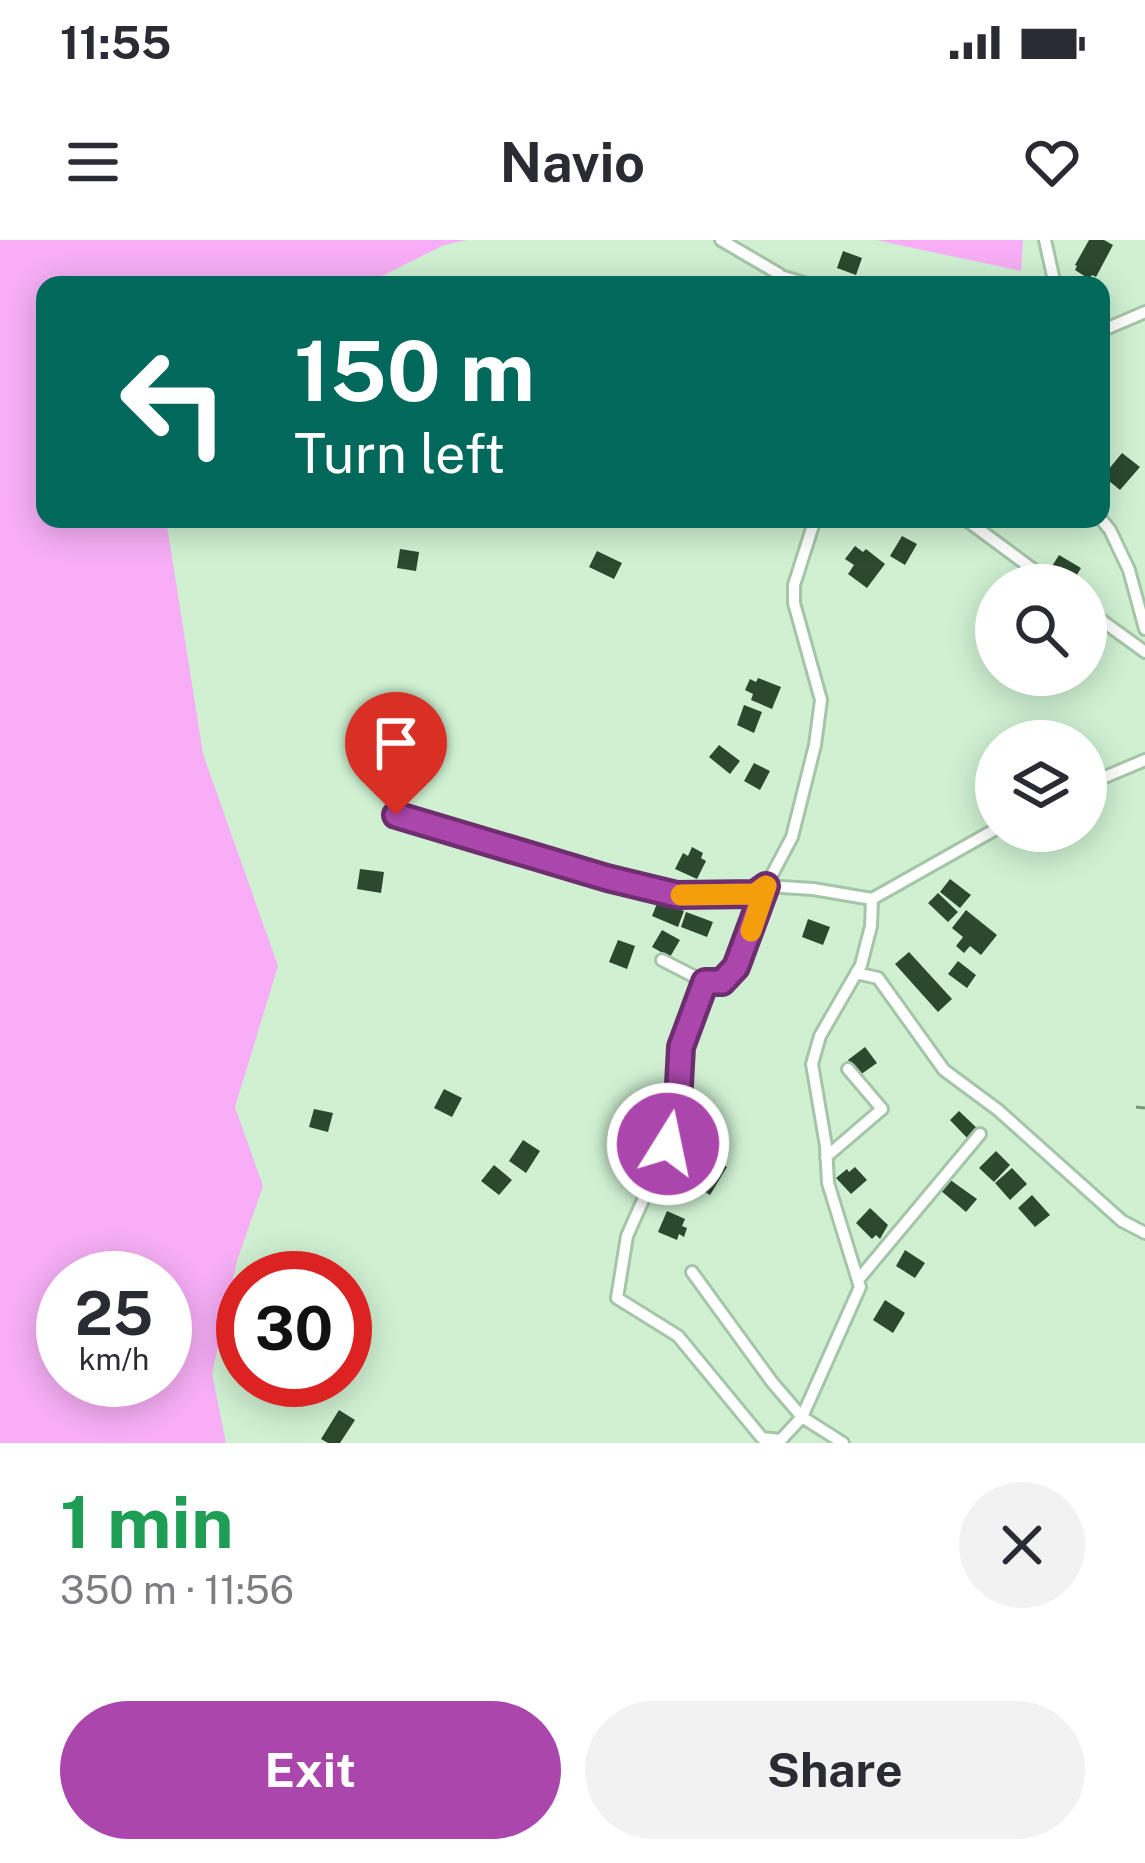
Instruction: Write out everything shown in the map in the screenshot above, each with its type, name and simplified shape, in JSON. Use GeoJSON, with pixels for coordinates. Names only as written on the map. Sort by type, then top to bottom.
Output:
{"type":"FeatureCollection","features":[{"type":"Feature","properties":{"kind":"street"},"geometry":{"type":"LineString","coordinates":[[721,240],[777,276]]}},
{"type":"Feature","properties":{"kind":"street"},"geometry":{"type":"LineString","coordinates":[[1045,240],[1053,276]]}},
{"type":"Feature","properties":{"kind":"street"},"geometry":{"type":"LineString","coordinates":[[1110,327],[1145,312]]}},
{"type":"Feature","properties":{"kind":"street"},"geometry":{"type":"LineString","coordinates":[[662,961],[705,982],[722,982],[736,967],[766,886],[791,836],[815,745],[821,700],[794,603],[794,585],[812,528]]}},
{"type":"Feature","properties":{"kind":"street"},"geometry":{"type":"LineString","coordinates":[[977,528],[1026,564]]}},
{"type":"Feature","properties":{"kind":"street"},"geometry":{"type":"LineString","coordinates":[[1108,528],[1129,569],[1145,629]]}},
{"type":"Feature","properties":{"kind":"street"},"geometry":{"type":"LineString","coordinates":[[1107,624],[1145,652]]}},
{"type":"Feature","properties":{"kind":"street"},"geometry":{"type":"LineString","coordinates":[[1107,776],[1145,760]]}},
{"type":"Feature","properties":{"kind":"street"},"geometry":{"type":"LineString","coordinates":[[396,815],[677,895],[755,894],[766,886],[872,899],[975,841]]}},
{"type":"Feature","properties":{"kind":"street"},"geometry":{"type":"LineString","coordinates":[[705,982],[681,1047],[678,1103],[668,1144],[627,1236],[617,1298],[678,1336],[762,1438],[779,1442],[802,1417],[860,1287],[828,1184],[812,1064],[820,1036],[856,973],[871,926],[872,899]]}},
{"type":"Feature","properties":{"kind":"street"},"geometry":{"type":"LineString","coordinates":[[856,973],[878,979],[944,1070],[1029,1136],[1123,1221],[1145,1233]]}},
{"type":"Feature","properties":{"kind":"street"},"geometry":{"type":"LineString","coordinates":[[826,1157],[882,1109],[848,1069]]}},
{"type":"Feature","properties":{"kind":"street"},"geometry":{"type":"LineString","coordinates":[[857,1280],[980,1134]]}},
{"type":"Feature","properties":{"kind":"street"},"geometry":{"type":"LineString","coordinates":[[692,1273],[802,1417],[843,1443]]}},
{"type":"Feature","properties":{"kind":"path"},"geometry":{"type":"LineString","coordinates":[[1136,1107],[1145,1108]]}},
{"type":"Feature","properties":{"kind":"shaded area"},"geometry":{"type":"Polygon","coordinates":[[[0,240],[467,240],[444,245],[382,276],[36,276],[36,528],[167,528],[203,754],[278,966],[235,1107],[263,1186],[240,1251],[216,1251],[212,1374],[226,1443],[0,1443],[0,240]]]}},
{"type":"Feature","properties":{"kind":"shaded area"},"geometry":{"type":"Polygon","coordinates":[[[876,240],[1023,240],[1021,271],[876,240]]]}},
{"type":"Feature","properties":{"kind":"building"},"geometry":{"type":"Polygon","coordinates":[[[1089,240],[1113,245],[1097,276],[1084,276],[1075,265],[1089,240]]]}},
{"type":"Feature","properties":{"kind":"building"},"geometry":{"type":"Polygon","coordinates":[[[843,251],[862,258],[856,275],[837,268],[843,251]]]}},
{"type":"Feature","properties":{"kind":"building"},"geometry":{"type":"Polygon","coordinates":[[[1122,453],[1140,467],[1120,490],[1110,482],[1110,468],[1122,453]]]}},
{"type":"Feature","properties":{"kind":"building"},"geometry":{"type":"Polygon","coordinates":[[[902,536],[917,544],[905,565],[890,556],[902,536]]]}},
{"type":"Feature","properties":{"kind":"building"},"geometry":{"type":"Polygon","coordinates":[[[855,546],[885,564],[867,588],[848,574],[854,565],[845,559],[855,546]]]}},
{"type":"Feature","properties":{"kind":"building"},"geometry":{"type":"Polygon","coordinates":[[[400,549],[419,552],[416,571],[397,568],[400,549]]]}},
{"type":"Feature","properties":{"kind":"building"},"geometry":{"type":"Polygon","coordinates":[[[597,551],[622,563],[614,579],[589,567],[597,551]]]}},
{"type":"Feature","properties":{"kind":"building"},"geometry":{"type":"Polygon","coordinates":[[[1059,555],[1074,564],[1053,564],[1059,555]]]}},
{"type":"Feature","properties":{"kind":"building"},"geometry":{"type":"Polygon","coordinates":[[[758,678],[781,687],[772,709],[751,700],[753,694],[745,690],[750,679],[756,682],[758,678]]]}},
{"type":"Feature","properties":{"kind":"building"},"geometry":{"type":"Polygon","coordinates":[[[744,705],[762,712],[754,733],[737,725],[744,705]]]}},
{"type":"Feature","properties":{"kind":"building"},"geometry":{"type":"Polygon","coordinates":[[[719,745],[740,761],[730,774],[709,757],[719,745]]]}},
{"type":"Feature","properties":{"kind":"building"},"geometry":{"type":"Polygon","coordinates":[[[754,763],[770,771],[760,790],[744,781],[754,763]]]}},
{"type":"Feature","properties":{"kind":"building"},"geometry":{"type":"Polygon","coordinates":[[[692,847],[706,861],[697,879],[675,869],[692,847]]]}},
{"type":"Feature","properties":{"kind":"building"},"geometry":{"type":"Polygon","coordinates":[[[360,869],[384,872],[381,893],[357,889],[360,869]]]}},
{"type":"Feature","properties":{"kind":"building"},"geometry":{"type":"Polygon","coordinates":[[[950,879],[971,895],[960,908],[940,892],[950,879]]]}},
{"type":"Feature","properties":{"kind":"building"},"geometry":{"type":"Polygon","coordinates":[[[938,893],[958,912],[948,922],[928,903],[938,893]]]}},
{"type":"Feature","properties":{"kind":"building"},"geometry":{"type":"Polygon","coordinates":[[[658,901],[684,911],[678,927],[652,916],[658,901]]]}},
{"type":"Feature","properties":{"kind":"building"},"geometry":{"type":"Polygon","coordinates":[[[966,910],[997,935],[981,955],[970,946],[964,953],[956,946],[963,937],[952,928],[966,910]]]}},
{"type":"Feature","properties":{"kind":"building"},"geometry":{"type":"Polygon","coordinates":[[[686,912],[713,922],[707,937],[681,927],[686,912]]]}},
{"type":"Feature","properties":{"kind":"building"},"geometry":{"type":"Polygon","coordinates":[[[808,919],[830,927],[823,945],[802,937],[808,919]]]}},
{"type":"Feature","properties":{"kind":"building"},"geometry":{"type":"Polygon","coordinates":[[[662,930],[680,940],[670,957],[652,947],[662,930]]]}},
{"type":"Feature","properties":{"kind":"building"},"geometry":{"type":"Polygon","coordinates":[[[618,940],[635,946],[627,969],[609,962],[618,940]]]}},
{"type":"Feature","properties":{"kind":"building"},"geometry":{"type":"Polygon","coordinates":[[[909,952],[952,999],[938,1012],[895,964],[909,952]]]}},
{"type":"Feature","properties":{"kind":"building"},"geometry":{"type":"Polygon","coordinates":[[[958,961],[976,975],[967,988],[948,974],[958,961]]]}},
{"type":"Feature","properties":{"kind":"building"},"geometry":{"type":"Polygon","coordinates":[[[865,1047],[877,1063],[860,1075],[848,1060],[865,1047]]]}},
{"type":"Feature","properties":{"kind":"building"},"geometry":{"type":"Polygon","coordinates":[[[444,1089],[462,1098],[452,1117],[434,1108],[444,1089]]]}},
{"type":"Feature","properties":{"kind":"building"},"geometry":{"type":"Polygon","coordinates":[[[314,1109],[333,1113],[328,1132],[309,1127],[314,1109]]]}},
{"type":"Feature","properties":{"kind":"building"},"geometry":{"type":"Polygon","coordinates":[[[959,1111],[979,1130],[969,1140],[950,1120],[959,1111]]]}},
{"type":"Feature","properties":{"kind":"building"},"geometry":{"type":"Polygon","coordinates":[[[523,1140],[540,1151],[526,1173],[509,1161],[523,1140]]]}},
{"type":"Feature","properties":{"kind":"building"},"geometry":{"type":"Polygon","coordinates":[[[996,1151],[1010,1165],[994,1182],[979,1168],[996,1151]]]}},
{"type":"Feature","properties":{"kind":"building"},"geometry":{"type":"Polygon","coordinates":[[[707,1155],[727,1167],[710,1195],[690,1182],[707,1155]]]}},
{"type":"Feature","properties":{"kind":"building"},"geometry":{"type":"Polygon","coordinates":[[[494,1165],[512,1180],[499,1195],[481,1181],[494,1165]]]}},
{"type":"Feature","properties":{"kind":"building"},"geometry":{"type":"Polygon","coordinates":[[[855,1167],[867,1180],[851,1194],[836,1178],[855,1167]]]}},
{"type":"Feature","properties":{"kind":"building"},"geometry":{"type":"Polygon","coordinates":[[[1012,1168],[1027,1184],[1010,1200],[995,1183],[1012,1168]]]}},
{"type":"Feature","properties":{"kind":"building"},"geometry":{"type":"Polygon","coordinates":[[[949,1179],[977,1199],[966,1212],[940,1190],[949,1179]]]}},
{"type":"Feature","properties":{"kind":"building"},"geometry":{"type":"Polygon","coordinates":[[[1032,1195],[1050,1215],[1035,1227],[1018,1208],[1032,1195]]]}},
{"type":"Feature","properties":{"kind":"building"},"geometry":{"type":"Polygon","coordinates":[[[870,1208],[888,1225],[880,1239],[876,1235],[872,1239],[856,1223],[870,1208]]]}},
{"type":"Feature","properties":{"kind":"building"},"geometry":{"type":"Polygon","coordinates":[[[667,1211],[685,1219],[684,1237],[679,1234],[677,1240],[658,1232],[667,1211]]]}},
{"type":"Feature","properties":{"kind":"building"},"geometry":{"type":"Polygon","coordinates":[[[905,1250],[925,1263],[915,1278],[896,1266],[905,1250]]]}},
{"type":"Feature","properties":{"kind":"building"},"geometry":{"type":"Polygon","coordinates":[[[885,1300],[905,1313],[893,1333],[873,1320],[885,1300]]]}},
{"type":"Feature","properties":{"kind":"building"},"geometry":{"type":"Polygon","coordinates":[[[339,1410],[355,1420],[340,1443],[328,1443],[321,1439],[339,1410]]]}},
{"type":"Feature","properties":{"kind":"slow traffic"},"geometry":{"type":"LineString","coordinates":[[681,895],[755,894],[766,886],[751,931]]}},
{"type":"Feature","properties":{"kind":"route"},"geometry":{"type":"LineString","coordinates":[[396,815],[677,895],[755,894],[766,886],[736,967],[722,982],[705,982],[691,1016],[681,1047],[678,1103],[668,1144]]}}]}
